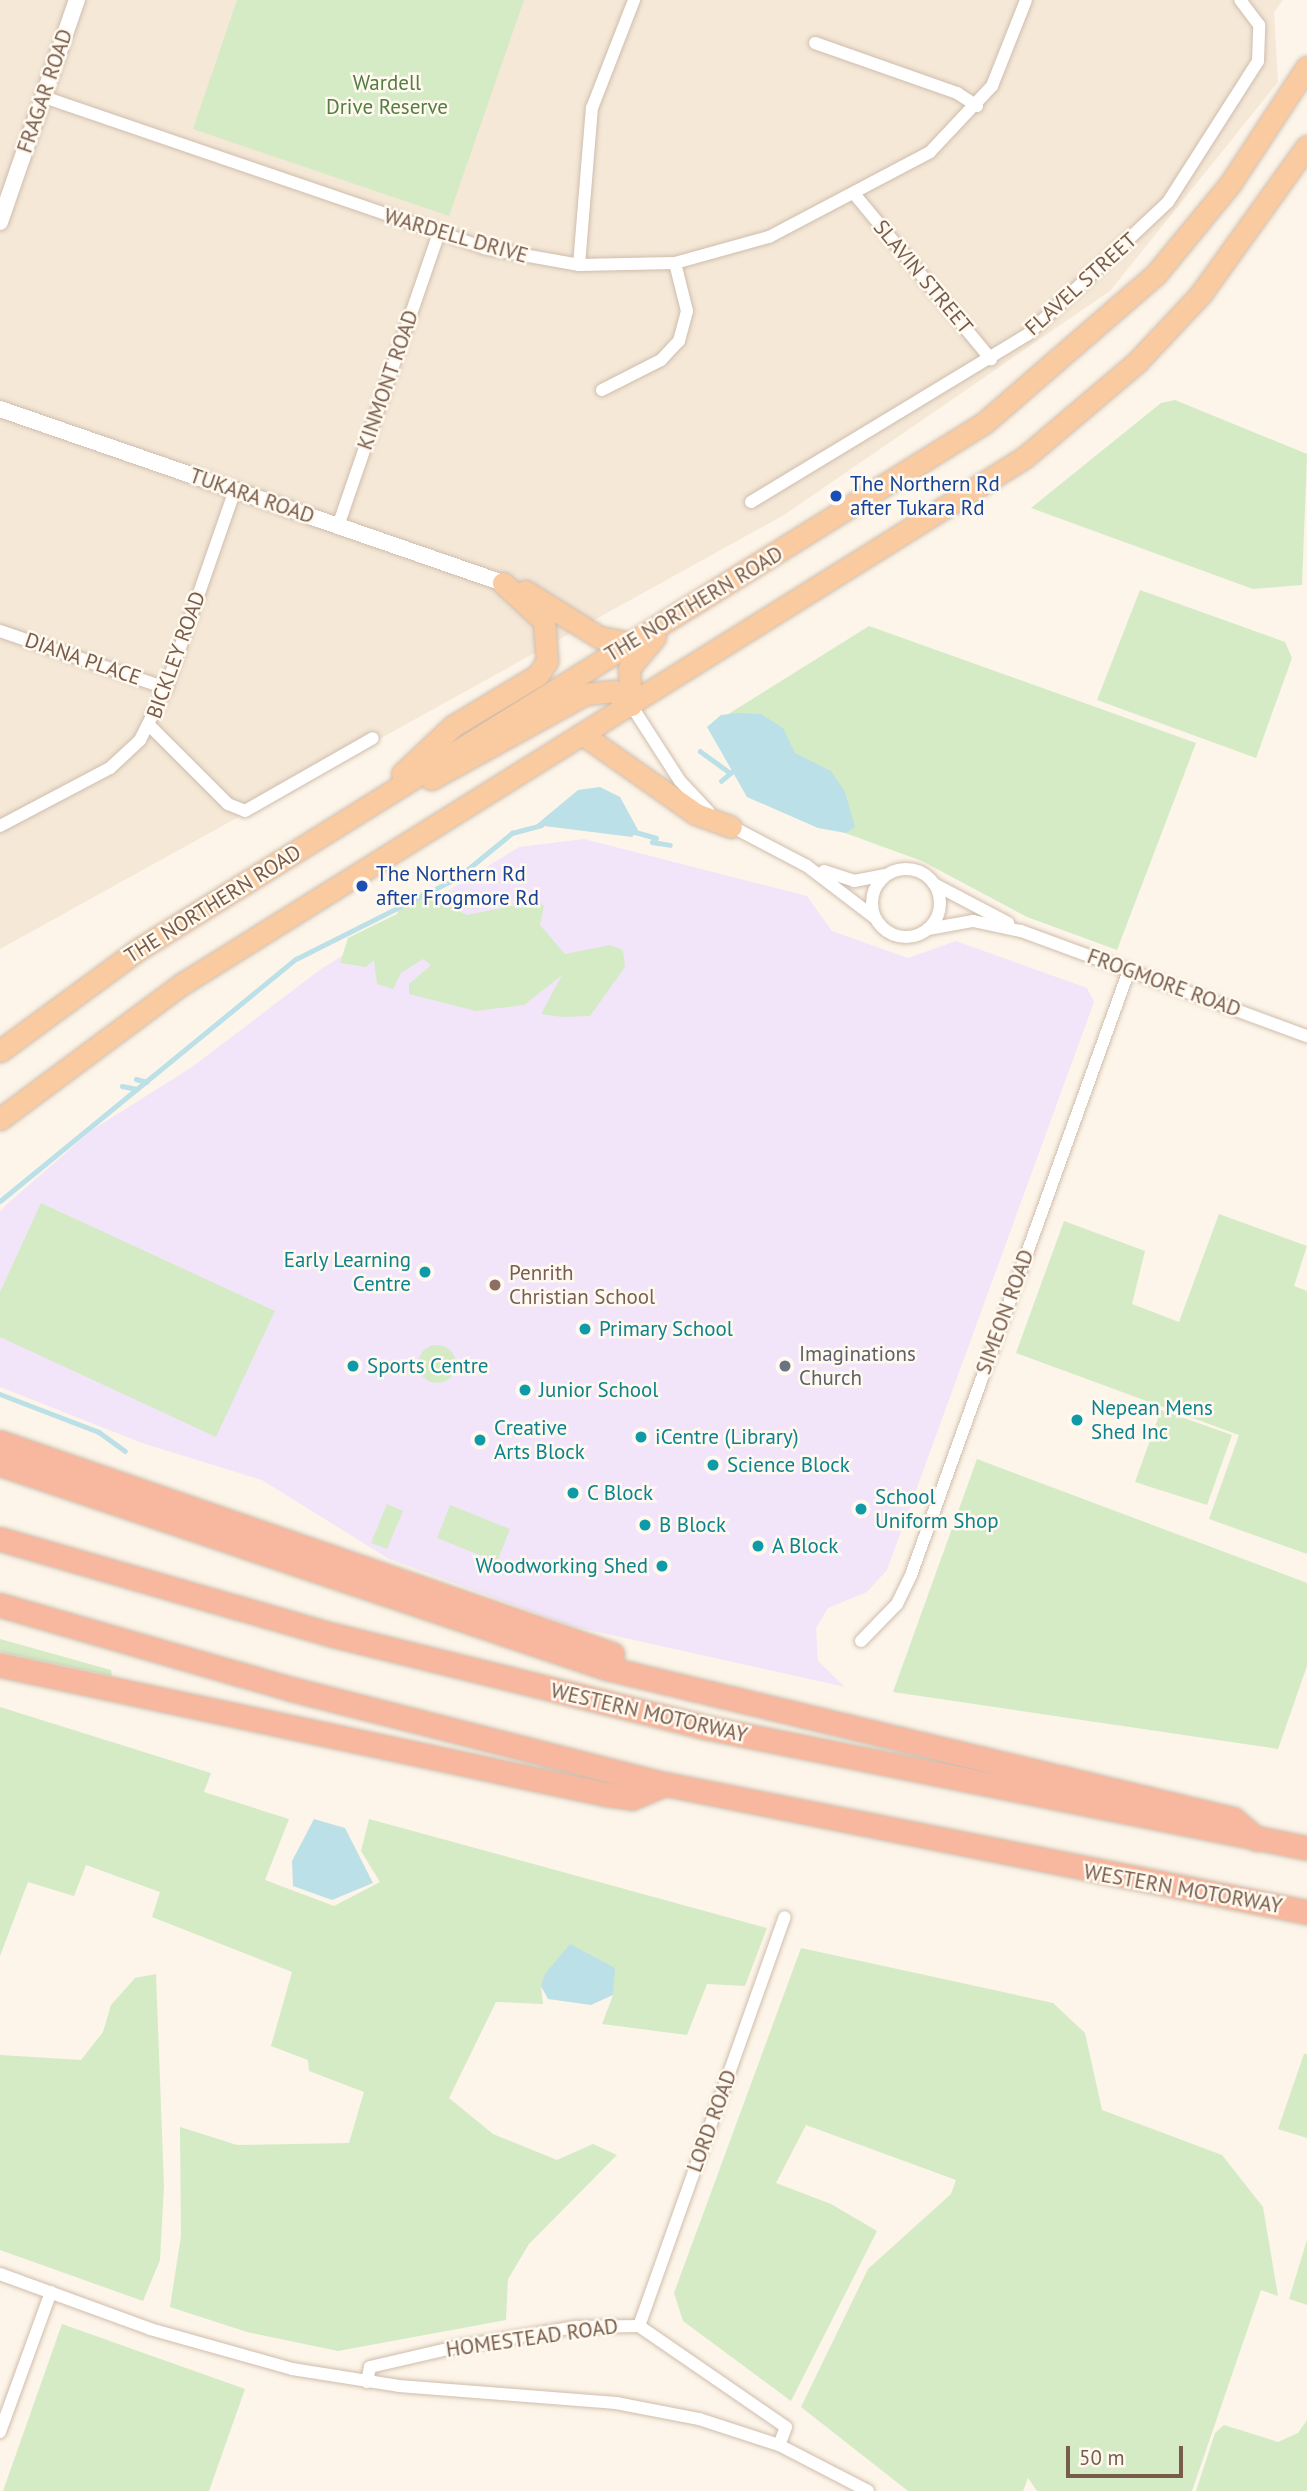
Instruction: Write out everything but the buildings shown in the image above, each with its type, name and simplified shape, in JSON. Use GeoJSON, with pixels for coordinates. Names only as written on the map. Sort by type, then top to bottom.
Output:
{"type":"FeatureCollection","features":[{"type":"Feature","properties":{"kind":"highway","name":"THE NORTHERN ROAD"},"geometry":{"type":"LineString","coordinates":[[0,1051],[139,949],[984,423],[1057,365],[1194,231],[1307,67]]}},
{"type":"Feature","properties":{"kind":"highway"},"geometry":{"type":"LineString","coordinates":[[0,1119],[182,984],[582,734],[937,517],[1073,419],[1200,295],[1307,146]]}},
{"type":"Feature","properties":{"kind":"highway"},"geometry":{"type":"LineString","coordinates":[[370,804],[453,726],[538,675],[547,661],[544,621],[503,583]]}},
{"type":"Feature","properties":{"kind":"highway"},"geometry":{"type":"LineString","coordinates":[[503,583],[541,598],[599,637],[630,643]]}},
{"type":"Feature","properties":{"kind":"highway"},"geometry":{"type":"LineString","coordinates":[[631,705],[627,681],[635,656],[683,610]]}},
{"type":"Feature","properties":{"kind":"highway"},"geometry":{"type":"LineString","coordinates":[[370,804],[458,768],[584,694],[614,691],[631,705]]}},
{"type":"Feature","properties":{"kind":"highway"},"geometry":{"type":"LineString","coordinates":[[582,734],[696,814],[731,827]]}},
{"type":"Feature","properties":{"kind":"highway"},"geometry":{"type":"LineString","coordinates":[[0,1441],[730,1696]]}},
{"type":"Feature","properties":{"kind":"highway"},"geometry":{"type":"LineString","coordinates":[[0,1464],[528,1645],[1233,1819],[1259,1840]]}},
{"type":"Feature","properties":{"kind":"highway","name":"WESTERN MOTORWAY"},"geometry":{"type":"LineString","coordinates":[[0,1539],[545,1689],[927,1776],[1307,1848]]}},
{"type":"Feature","properties":{"kind":"highway","name":"WESTERN MOTORWAY"},"geometry":{"type":"LineString","coordinates":[[0,1605],[304,1693],[664,1784],[1307,1912]]}},
{"type":"Feature","properties":{"kind":"highway"},"geometry":{"type":"LineString","coordinates":[[0,1665],[605,1794],[632,1798],[664,1784]]}},
{"type":"Feature","properties":{"kind":"street","name":"FRAGAR ROAD"},"geometry":{"type":"LineString","coordinates":[[0,222],[77,0]]}},
{"type":"Feature","properties":{"kind":"street"},"geometry":{"type":"LineString","coordinates":[[579,265],[592,108],[634,0]]}},
{"type":"Feature","properties":{"kind":"street","name":"WARDELL DRIVE"},"geometry":{"type":"LineString","coordinates":[[44,97],[439,233],[525,258],[579,265],[675,263],[758,242],[856,196],[930,152],[977,106],[1012,48],[1026,0]]}},
{"type":"Feature","properties":{"kind":"street","name":"FLAVEL STREET"},"geometry":{"type":"LineString","coordinates":[[751,502],[991,359],[1096,275],[1189,175],[1261,54],[1259,25],[1240,0]]}},
{"type":"Feature","properties":{"kind":"street"},"geometry":{"type":"LineString","coordinates":[[815,43],[957,93],[977,106]]}},
{"type":"Feature","properties":{"kind":"street","name":"SLAVIN STREET"},"geometry":{"type":"LineString","coordinates":[[856,196],[991,359]]}},
{"type":"Feature","properties":{"kind":"street","name":"KINMONT ROAD"},"geometry":{"type":"LineString","coordinates":[[338,526],[439,233]]}},
{"type":"Feature","properties":{"kind":"street"},"geometry":{"type":"LineString","coordinates":[[602,390],[661,360],[679,341],[687,312],[675,263]]}},
{"type":"Feature","properties":{"kind":"street","name":"TUKARA ROAD"},"geometry":{"type":"LineString","coordinates":[[0,409],[503,583]]}},
{"type":"Feature","properties":{"kind":"street","name":"BICKLEY ROAD"},"geometry":{"type":"LineString","coordinates":[[0,826],[110,768],[150,726],[166,688],[235,490]]}},
{"type":"Feature","properties":{"kind":"street","name":"DIANA PLACE"},"geometry":{"type":"LineString","coordinates":[[0,631],[166,688]]}},
{"type":"Feature","properties":{"kind":"street"},"geometry":{"type":"LineString","coordinates":[[631,705],[687,790],[731,827],[807,866],[853,881],[913,870],[934,884],[940,908],[928,929],[898,936],[807,866]]}},
{"type":"Feature","properties":{"kind":"street"},"geometry":{"type":"LineString","coordinates":[[150,726],[228,804],[245,811],[373,738]]}},
{"type":"Feature","properties":{"kind":"street"},"geometry":{"type":"LineString","coordinates":[[874,917],[873,894],[888,874]]}},
{"type":"Feature","properties":{"kind":"street","name":"FROGMORE ROAD"},"geometry":{"type":"LineString","coordinates":[[934,884],[1021,930],[1307,1036]]}},
{"type":"Feature","properties":{"kind":"street","name":"FROGMORE ROAD"},"geometry":{"type":"LineString","coordinates":[[928,929],[973,921],[1021,930]]}},
{"type":"Feature","properties":{"kind":"street","name":"SIMEON ROAD"},"geometry":{"type":"LineString","coordinates":[[862,1641],[897,1604],[911,1575],[1129,970]]}},
{"type":"Feature","properties":{"kind":"street","name":"LORD ROAD"},"geometry":{"type":"LineString","coordinates":[[639,2326],[785,1917]]}},
{"type":"Feature","properties":{"kind":"street","name":"HOMESTEAD ROAD"},"geometry":{"type":"LineString","coordinates":[[0,2274],[241,2357],[368,2382],[616,2403],[699,2419],[779,2445],[868,2491]]}},
{"type":"Feature","properties":{"kind":"street"},"geometry":{"type":"LineString","coordinates":[[0,2432],[51,2292]]}},
{"type":"Feature","properties":{"kind":"street","name":"HOMESTEAD ROAD"},"geometry":{"type":"LineString","coordinates":[[368,2382],[370,2367],[456,2347],[576,2328],[639,2326],[786,2427],[779,2445]]}},
{"type":"Feature","properties":{"kind":"shaded area"},"geometry":{"type":"Polygon","coordinates":[[[0,0],[1283,0],[1274,12],[1278,82],[1110,291],[784,515],[0,949],[0,0]]]}},
{"type":"Feature","properties":{"kind":"shaded area","name":"Penrith Christian School"},"geometry":{"type":"Polygon","coordinates":[[[584,839],[807,896],[832,931],[908,958],[956,941],[1087,988],[1094,1002],[887,1570],[867,1592],[828,1608],[816,1628],[818,1661],[845,1687],[571,1626],[389,1559],[262,1480],[142,1443],[0,1387],[0,1211],[6,1205],[92,1130],[192,1067],[321,969],[519,847],[584,839]]]}},
{"type":"Feature","properties":{"kind":"green space","name":"Wardell Drive Reserve"},"geometry":{"type":"Polygon","coordinates":[[[237,0],[524,0],[449,216],[193,129],[237,0]]]}},
{"type":"Feature","properties":{"kind":"green space"},"geometry":{"type":"Polygon","coordinates":[[[1175,400],[1307,454],[1302,585],[1253,589],[1031,508],[1161,403],[1175,400]]]}},
{"type":"Feature","properties":{"kind":"green space"},"geometry":{"type":"Polygon","coordinates":[[[1140,590],[1285,642],[1292,658],[1256,758],[1097,700],[1140,590]]]}},
{"type":"Feature","properties":{"kind":"green space"},"geometry":{"type":"Polygon","coordinates":[[[869,626],[1196,743],[1117,950],[1027,917],[922,861],[752,799],[709,726],[869,626]]]}},
{"type":"Feature","properties":{"kind":"green space"},"geometry":{"type":"Polygon","coordinates":[[[419,891],[467,915],[536,901],[544,906],[540,925],[565,954],[610,945],[623,950],[625,967],[590,1016],[562,1017],[541,1014],[562,975],[524,1005],[476,1011],[409,994],[409,984],[431,965],[423,959],[401,973],[393,989],[377,984],[374,960],[366,967],[340,963],[348,938],[397,914],[402,901],[419,891]]]}},
{"type":"Feature","properties":{"kind":"green space"},"geometry":{"type":"Polygon","coordinates":[[[41,1203],[275,1311],[216,1437],[0,1337],[0,1292],[41,1203]]]}},
{"type":"Feature","properties":{"kind":"green space"},"geometry":{"type":"Polygon","coordinates":[[[1219,1214],[1307,1246],[1294,1286],[1307,1291],[1307,1554],[1209,1519],[1239,1435],[1016,1353],[1064,1221],[1145,1251],[1132,1304],[1179,1322],[1219,1214]]]}},
{"type":"Feature","properties":{"kind":"green space"},"geometry":{"type":"Polygon","coordinates":[[[437,1345],[450,1351],[456,1364],[450,1377],[437,1383],[424,1377],[418,1364],[424,1351],[437,1345]]]}},
{"type":"Feature","properties":{"kind":"green space"},"geometry":{"type":"Polygon","coordinates":[[[1161,1410],[1232,1435],[1207,1505],[1135,1482],[1161,1410]]]}},
{"type":"Feature","properties":{"kind":"green space"},"geometry":{"type":"Polygon","coordinates":[[[977,1459],[1307,1583],[1307,1666],[1278,1749],[893,1692],[977,1459]]]}},
{"type":"Feature","properties":{"kind":"green space"},"geometry":{"type":"Polygon","coordinates":[[[387,1504],[403,1511],[387,1549],[371,1543],[387,1504]]]}},
{"type":"Feature","properties":{"kind":"green space"},"geometry":{"type":"Polygon","coordinates":[[[450,1505],[510,1529],[497,1562],[437,1538],[450,1505]]]}},
{"type":"Feature","properties":{"kind":"green space"},"geometry":{"type":"Polygon","coordinates":[[[0,1639],[111,1670],[112,1676],[0,1652],[0,1639]]]}},
{"type":"Feature","properties":{"kind":"green space"},"geometry":{"type":"Polygon","coordinates":[[[0,1707],[211,1773],[204,1792],[289,1819],[265,1880],[334,1906],[380,1882],[361,1851],[369,1819],[767,1928],[745,1986],[707,1984],[687,2035],[602,2024],[613,1995],[541,1986],[543,2004],[496,2002],[449,2098],[493,2134],[557,2160],[593,2144],[617,2155],[529,2244],[508,2279],[506,2320],[338,2351],[247,2332],[170,2307],[181,2236],[180,2127],[237,2145],[349,2143],[364,2092],[309,2071],[308,2060],[271,2046],[292,1972],[152,1917],[160,1892],[86,1865],[74,1896],[28,1882],[0,1956],[0,1707]]]}},
{"type":"Feature","properties":{"kind":"green space"},"geometry":{"type":"Polygon","coordinates":[[[801,1948],[1053,2003],[1085,2033],[1102,2110],[1222,2155],[1263,2207],[1278,2296],[1261,2290],[1192,2491],[1037,2491],[1028,2478],[1023,2491],[908,2491],[801,2407],[868,2269],[951,2194],[956,2180],[806,2125],[776,2183],[831,2204],[877,2231],[791,2401],[683,2321],[674,2293],[801,1948]]]}},
{"type":"Feature","properties":{"kind":"green space"},"geometry":{"type":"Polygon","coordinates":[[[156,1974],[164,2186],[160,2260],[143,2301],[0,2250],[0,2055],[81,2060],[103,2032],[111,2005],[135,1978],[156,1974]]]}},
{"type":"Feature","properties":{"kind":"green space"},"geometry":{"type":"Polygon","coordinates":[[[1304,2054],[1307,2054],[1307,2138],[1278,2129],[1304,2054]]]}},
{"type":"Feature","properties":{"kind":"green space"},"geometry":{"type":"Polygon","coordinates":[[[1307,2240],[1307,2305],[1289,2299],[1307,2240]]]}},
{"type":"Feature","properties":{"kind":"green space"},"geometry":{"type":"Polygon","coordinates":[[[62,2324],[245,2389],[209,2491],[3,2491],[62,2324]]]}},
{"type":"Feature","properties":{"kind":"green space"},"geometry":{"type":"Polygon","coordinates":[[[1307,2420],[1307,2491],[1196,2491],[1215,2433],[1224,2425],[1278,2442],[1298,2433],[1307,2420]]]}},
{"type":"Feature","properties":{"kind":"water"},"geometry":{"type":"Polygon","coordinates":[[[761,714],[783,728],[795,753],[831,771],[845,792],[855,827],[846,833],[818,828],[747,797],[707,727],[721,715],[761,714]]]}},
{"type":"Feature","properties":{"kind":"water"},"geometry":{"type":"Polygon","coordinates":[[[600,787],[620,797],[638,830],[632,837],[536,825],[578,790],[600,787]]]}},
{"type":"Feature","properties":{"kind":"water"},"geometry":{"type":"Polygon","coordinates":[[[314,1819],[345,1828],[373,1883],[332,1900],[293,1886],[292,1861],[314,1819]]]}},
{"type":"Feature","properties":{"kind":"water"},"geometry":{"type":"Polygon","coordinates":[[[570,1944],[615,1968],[613,1995],[591,2005],[548,1999],[541,1986],[545,1974],[570,1944]]]}},
{"type":"Feature","properties":{"kind":"waterway"},"geometry":{"type":"LineString","coordinates":[[700,751],[730,773]]}},
{"type":"Feature","properties":{"kind":"waterway"},"geometry":{"type":"LineString","coordinates":[[721,781],[733,771]]}},
{"type":"Feature","properties":{"kind":"waterway"},"geometry":{"type":"LineString","coordinates":[[0,1201],[296,959],[457,878],[512,833],[541,825]]}},
{"type":"Feature","properties":{"kind":"waterway"},"geometry":{"type":"LineString","coordinates":[[632,831],[656,838]]}},
{"type":"Feature","properties":{"kind":"waterway"},"geometry":{"type":"LineString","coordinates":[[652,842],[670,845]]}},
{"type":"Feature","properties":{"kind":"waterway"},"geometry":{"type":"LineString","coordinates":[[136,1079],[147,1082]]}},
{"type":"Feature","properties":{"kind":"waterway"},"geometry":{"type":"LineString","coordinates":[[122,1086],[137,1089]]}},
{"type":"Feature","properties":{"kind":"waterway"},"geometry":{"type":"LineString","coordinates":[[0,1394],[99,1432],[125,1451]]}},
{"type":"Feature","properties":{"kind":"place","name":"The Northern Rd after Tukara Rd"},"geometry":{"type":"Point","coordinates":[836,496]}},
{"type":"Feature","properties":{"kind":"place","name":"The Northern Rd after Frogmore Rd"},"geometry":{"type":"Point","coordinates":[362,886]}},
{"type":"Feature","properties":{"kind":"place","name":"Early Learning Centre"},"geometry":{"type":"Point","coordinates":[425,1272]}},
{"type":"Feature","properties":{"kind":"place","name":"Penrith Christian School"},"geometry":{"type":"Point","coordinates":[495,1285]}},
{"type":"Feature","properties":{"kind":"place","name":"Primary School"},"geometry":{"type":"Point","coordinates":[585,1329]}},
{"type":"Feature","properties":{"kind":"place","name":"Sports Centre"},"geometry":{"type":"Point","coordinates":[353,1366]}},
{"type":"Feature","properties":{"kind":"place","name":"Imaginations Church"},"geometry":{"type":"Point","coordinates":[785,1366]}},
{"type":"Feature","properties":{"kind":"place","name":"Junior School"},"geometry":{"type":"Point","coordinates":[525,1390]}},
{"type":"Feature","properties":{"kind":"place","name":"Nepean Mens Shed Inc"},"geometry":{"type":"Point","coordinates":[1077,1420]}},
{"type":"Feature","properties":{"kind":"place","name":"iCentre (Library)"},"geometry":{"type":"Point","coordinates":[641,1437]}},
{"type":"Feature","properties":{"kind":"place","name":"Creative Arts Block"},"geometry":{"type":"Point","coordinates":[480,1440]}},
{"type":"Feature","properties":{"kind":"place","name":"Science Block"},"geometry":{"type":"Point","coordinates":[713,1465]}},
{"type":"Feature","properties":{"kind":"place","name":"C Block"},"geometry":{"type":"Point","coordinates":[573,1493]}},
{"type":"Feature","properties":{"kind":"place","name":"School Uniform Shop"},"geometry":{"type":"Point","coordinates":[861,1509]}},
{"type":"Feature","properties":{"kind":"place","name":"B Block"},"geometry":{"type":"Point","coordinates":[645,1525]}},
{"type":"Feature","properties":{"kind":"place","name":"A Block"},"geometry":{"type":"Point","coordinates":[758,1546]}},
{"type":"Feature","properties":{"kind":"place","name":"Woodworking Shed"},"geometry":{"type":"Point","coordinates":[662,1566]}}]}
